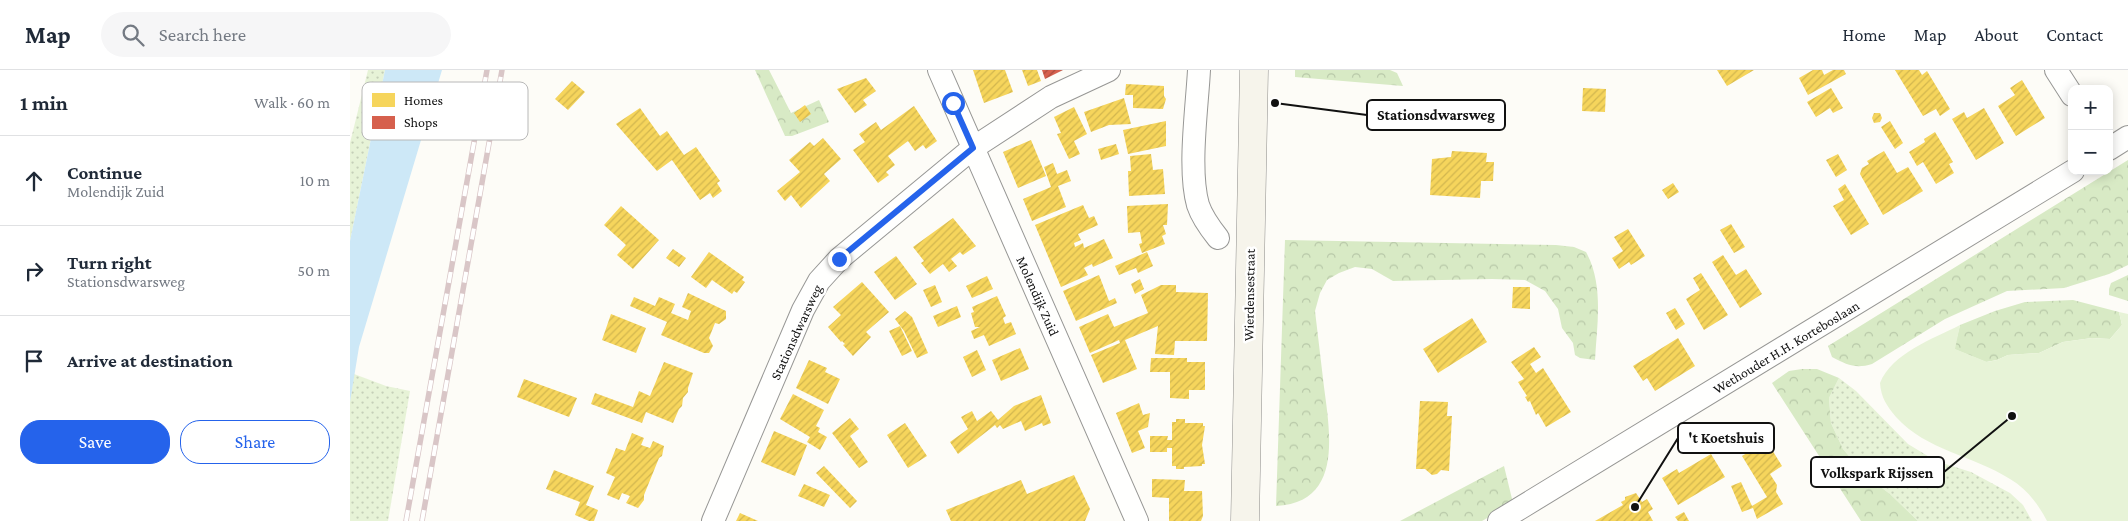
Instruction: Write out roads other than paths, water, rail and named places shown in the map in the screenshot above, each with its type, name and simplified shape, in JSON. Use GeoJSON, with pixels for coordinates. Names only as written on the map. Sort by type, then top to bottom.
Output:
{"type":"FeatureCollection","features":[{"type":"Feature","properties":{"kind":"main road","name":"Wierdensestraat"},"geometry":{"type":"LineString","coordinates":[[1245,521],[1254,70]]}},
{"type":"Feature","properties":{"kind":"street","name":"Molendijk Zuid"},"geometry":{"type":"LineString","coordinates":[[939,70],[1137,521]]}},
{"type":"Feature","properties":{"kind":"street","name":"Stationsdwarsweg"},"geometry":{"type":"LineString","coordinates":[[713,521],[803,310],[819,281],[839,259],[973,148],[1051,97],[1108,70]]}},
{"type":"Feature","properties":{"kind":"street"},"geometry":{"type":"LineString","coordinates":[[1199,70],[1194,168],[1196,189],[1198,205],[1207,223],[1218,238]]}},
{"type":"Feature","properties":{"kind":"street"},"geometry":{"type":"LineString","coordinates":[[2056,70],[2068,89]]}},
{"type":"Feature","properties":{"kind":"street"},"geometry":{"type":"LineString","coordinates":[[2113,146],[2128,137]]}},
{"type":"Feature","properties":{"kind":"street","name":"Wethouder H.H. Korteboslaan"},"geometry":{"type":"LineString","coordinates":[[1499,521],[2068,173]]}},
{"type":"Feature","properties":{"kind":"water"},"geometry":{"type":"Polygon","coordinates":[[[385,70],[442,70],[438,82],[383,82],[385,70]]]}},
{"type":"Feature","properties":{"kind":"water"},"geometry":{"type":"Polygon","coordinates":[[[371,140],[421,140],[359,347],[350,402],[350,241],[371,140]]]}},
{"type":"Feature","properties":{"kind":"railway"},"geometry":{"type":"LineString","coordinates":[[485,82],[487,70]]}},
{"type":"Feature","properties":{"kind":"railway"},"geometry":{"type":"LineString","coordinates":[[500,82],[502,70]]}},
{"type":"Feature","properties":{"kind":"railway"},"geometry":{"type":"LineString","coordinates":[[406,521],[474,140]]}},
{"type":"Feature","properties":{"kind":"railway"},"geometry":{"type":"LineString","coordinates":[[422,521],[490,140]]}},
{"type":"Feature","properties":{"kind":"place","name":"Stationsdwarsweg"},"geometry":{"type":"Point","coordinates":[1275,103]}},
{"type":"Feature","properties":{"kind":"place","name":"Volkspark Rijssen"},"geometry":{"type":"Point","coordinates":[2012,416]}},
{"type":"Feature","properties":{"kind":"place","name":"'t Koetshuis"},"geometry":{"type":"Point","coordinates":[1635,507]}}]}
